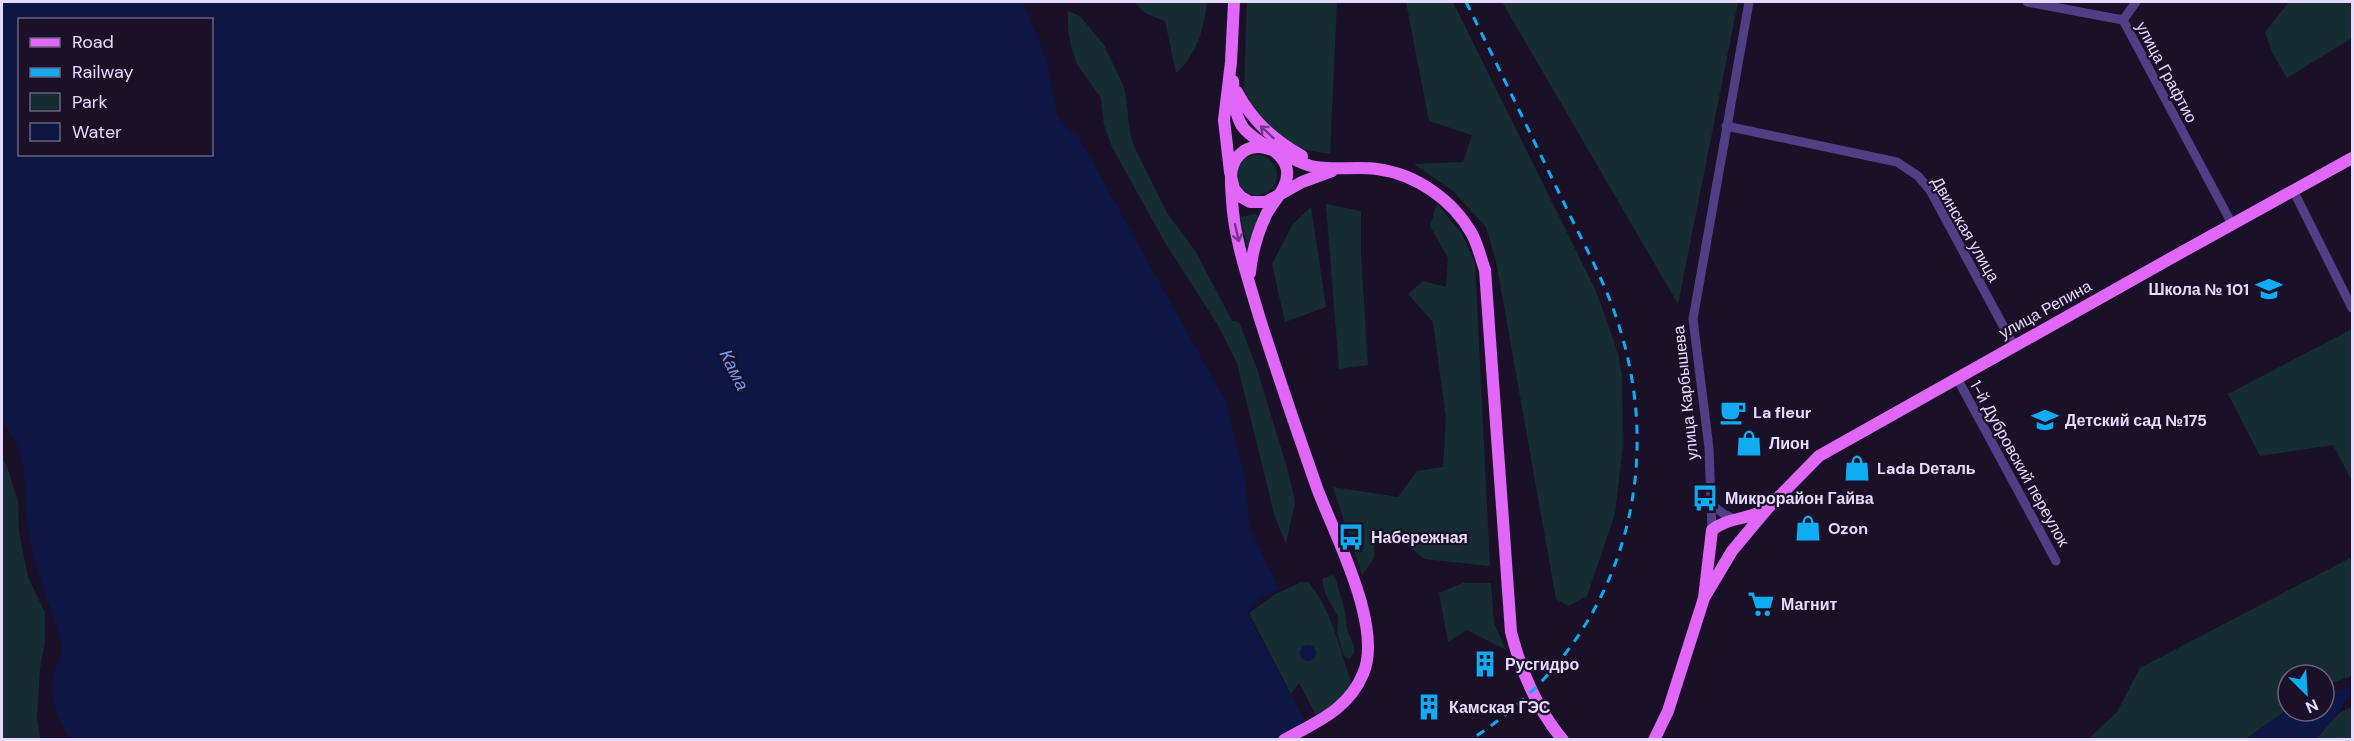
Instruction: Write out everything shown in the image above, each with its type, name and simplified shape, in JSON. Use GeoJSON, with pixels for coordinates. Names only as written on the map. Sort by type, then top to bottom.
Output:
{"type":"FeatureCollection","features":[{"type":"Feature","properties":{"kind":"main road"},"geometry":{"type":"LineString","coordinates":[[1234,2],[1231,62],[1224,120],[1234,219],[1250,285],[1276,370],[1319,492],[1351,572],[1367,630],[1368,644],[1364,673],[1350,698],[1336,711],[1284,740]]}},
{"type":"Feature","properties":{"kind":"main road"},"geometry":{"type":"LineString","coordinates":[[1231,62],[1235,104],[1240,122],[1253,137],[1280,156],[1287,172],[1286,184],[1275,198],[1254,248],[1250,285]]}},
{"type":"Feature","properties":{"kind":"main road"},"geometry":{"type":"LineString","coordinates":[[1231,62],[1235,88],[1245,107],[1267,133],[1303,157],[1336,170]]}},
{"type":"Feature","properties":{"kind":"main road"},"geometry":{"type":"LineString","coordinates":[[1336,170],[1302,182],[1275,198],[1261,203],[1246,200],[1234,189],[1231,179],[1233,164],[1242,152],[1256,147],[1271,150],[1304,164],[1336,170],[1378,169],[1411,177],[1438,195],[1454,210],[1473,235],[1485,270],[1511,632],[1523,675],[1541,710],[1563,740]]}},
{"type":"Feature","properties":{"kind":"main road","name":"улица Репина"},"geometry":{"type":"LineString","coordinates":[[1704,598],[1732,551],[1768,508],[1819,456],[2352,158]]}},
{"type":"Feature","properties":{"kind":"main road"},"geometry":{"type":"LineString","coordinates":[[1712,530],[1719,524],[1753,516],[1768,508]]}},
{"type":"Feature","properties":{"kind":"main road","name":"улица Карбышева"},"geometry":{"type":"LineString","coordinates":[[1654,740],[1668,711],[1704,598],[1712,530]]}},
{"type":"Feature","properties":{"kind":"main road"},"geometry":{"type":"LineString","coordinates":[[1711,548],[1719,551],[1732,551]]}},
{"type":"Feature","properties":{"kind":"street","name":"улица Карбышева"},"geometry":{"type":"LineString","coordinates":[[1712,530],[1708,448],[1693,319],[1749,2]]}},
{"type":"Feature","properties":{"kind":"street","name":"улица Графтио"},"geometry":{"type":"LineString","coordinates":[[2027,2],[2123,20],[2232,224]]}},
{"type":"Feature","properties":{"kind":"street"},"geometry":{"type":"LineString","coordinates":[[2123,20],[2136,2]]}},
{"type":"Feature","properties":{"kind":"street","name":"Двинская улица"},"geometry":{"type":"LineString","coordinates":[[1726,126],[1897,162],[1918,176],[1929,190],[2014,346]]}},
{"type":"Feature","properties":{"kind":"street"},"geometry":{"type":"LineString","coordinates":[[2293,190],[2352,308]]}},
{"type":"Feature","properties":{"kind":"street","name":"1-й Дубровский переулок"},"geometry":{"type":"LineString","coordinates":[[1957,378],[2056,561]]}},
{"type":"Feature","properties":{"kind":"street"},"geometry":{"type":"LineString","coordinates":[[1712,505],[1735,519]]}},
{"type":"Feature","properties":{"kind":"green space"},"geometry":{"type":"Polygon","coordinates":[[[1134,2],[1207,2],[1198,40],[1189,58],[1176,73],[1165,21],[1145,13],[1134,2]]]}},
{"type":"Feature","properties":{"kind":"green space"},"geometry":{"type":"Polygon","coordinates":[[[1247,2],[1337,2],[1330,154],[1300,149],[1277,136],[1257,116],[1244,89],[1247,2]]]}},
{"type":"Feature","properties":{"kind":"green space"},"geometry":{"type":"Polygon","coordinates":[[[1406,2],[1453,2],[1596,291],[1618,353],[1622,376],[1623,445],[1615,514],[1587,596],[1568,606],[1556,599],[1496,261],[1486,227],[1453,191],[1414,164],[1463,162],[1472,135],[1429,121],[1406,2]]]}},
{"type":"Feature","properties":{"kind":"green space"},"geometry":{"type":"Polygon","coordinates":[[[1502,2],[1738,2],[1678,304],[1502,2]]]}},
{"type":"Feature","properties":{"kind":"green space"},"geometry":{"type":"Polygon","coordinates":[[[2289,2],[2352,2],[2352,38],[2287,78],[2273,54],[2265,32],[2289,2]]]}},
{"type":"Feature","properties":{"kind":"green space"},"geometry":{"type":"Polygon","coordinates":[[[1068,11],[1080,16],[1104,45],[1123,85],[1130,134],[1134,146],[1167,213],[1196,252],[1232,321],[1239,322],[1256,366],[1288,471],[1295,502],[1286,544],[1274,514],[1237,363],[1219,327],[1164,241],[1112,147],[1104,125],[1101,98],[1077,64],[1071,46],[1068,11]]]}},
{"type":"Feature","properties":{"kind":"green space"},"geometry":{"type":"Polygon","coordinates":[[[1257,155],[1271,161],[1277,175],[1271,189],[1257,195],[1243,189],[1237,175],[1243,161],[1257,155]]]}},
{"type":"Feature","properties":{"kind":"green space"},"geometry":{"type":"Polygon","coordinates":[[[1437,203],[1462,234],[1475,263],[1490,566],[1424,559],[1403,541],[1374,540],[1374,558],[1362,575],[1333,487],[1398,497],[1417,471],[1443,467],[1446,418],[1433,322],[1408,294],[1423,281],[1446,287],[1448,258],[1430,226],[1437,203]]]}},
{"type":"Feature","properties":{"kind":"green space"},"geometry":{"type":"Polygon","coordinates":[[[1326,204],[1361,211],[1361,255],[1368,365],[1339,369],[1326,204]]]}},
{"type":"Feature","properties":{"kind":"green space"},"geometry":{"type":"Polygon","coordinates":[[[1311,207],[1326,307],[1285,322],[1272,264],[1293,224],[1311,207]]]}},
{"type":"Feature","properties":{"kind":"green space"},"geometry":{"type":"Polygon","coordinates":[[[1255,214],[1259,217],[1260,222],[1248,249],[1240,217],[1255,214]]]}},
{"type":"Feature","properties":{"kind":"green space"},"geometry":{"type":"Polygon","coordinates":[[[2352,329],[2352,481],[2333,445],[2260,456],[2228,394],[2352,329]]]}},
{"type":"Feature","properties":{"kind":"green space"},"geometry":{"type":"Polygon","coordinates":[[[2,459],[6,464],[18,501],[19,532],[28,577],[45,613],[45,642],[40,668],[37,718],[40,739],[2,739],[2,459]]]}},
{"type":"Feature","properties":{"kind":"green space"},"geometry":{"type":"Polygon","coordinates":[[[2352,557],[2352,676],[2336,682],[2336,663],[2276,663],[2276,718],[2246,739],[2087,740],[2117,712],[2140,668],[2352,557]]]}},
{"type":"Feature","properties":{"kind":"green space"},"geometry":{"type":"Polygon","coordinates":[[[1332,575],[1335,577],[1345,611],[1347,630],[1354,646],[1350,659],[1344,656],[1337,632],[1338,617],[1325,593],[1322,579],[1332,575]]]}},
{"type":"Feature","properties":{"kind":"green space"},"geometry":{"type":"Polygon","coordinates":[[[1301,582],[1308,582],[1329,617],[1352,684],[1341,698],[1316,715],[1299,683],[1291,694],[1249,613],[1274,595],[1301,582]]]}},
{"type":"Feature","properties":{"kind":"green space"},"geometry":{"type":"Polygon","coordinates":[[[1463,583],[1491,583],[1494,623],[1506,650],[1467,630],[1448,642],[1439,593],[1463,583]]]}},
{"type":"Feature","properties":{"kind":"green space"},"geometry":{"type":"Polygon","coordinates":[[[2352,707],[2352,739],[2315,740],[2330,723],[2336,723],[2336,716],[2352,707]]]}},
{"type":"Feature","properties":{"kind":"water","name":"Кама"},"geometry":{"type":"Polygon","coordinates":[[[2,2],[1023,2],[1046,58],[1057,114],[1066,127],[1077,134],[1225,400],[1244,473],[1250,528],[1279,589],[1255,603],[1250,612],[1250,618],[1305,721],[1271,740],[69,739],[55,709],[52,693],[61,641],[32,548],[22,463],[12,436],[2,421],[2,2]]]}},
{"type":"Feature","properties":{"kind":"water"},"geometry":{"type":"Polygon","coordinates":[[[1305,645],[1311,645],[1316,653],[1314,659],[1305,661],[1300,656],[1300,650],[1305,645]]]}},
{"type":"Feature","properties":{"kind":"water"},"geometry":{"type":"Polygon","coordinates":[[[2352,686],[2352,693],[2336,716],[2336,691],[2352,686]]]}},
{"type":"Feature","properties":{"kind":"water"},"geometry":{"type":"Polygon","coordinates":[[[2276,718],[2276,723],[2330,723],[2315,739],[2246,739],[2276,718]]]}},
{"type":"Feature","properties":{"kind":"railway"},"geometry":{"type":"LineString","coordinates":[[1466,2],[1608,296],[1620,329],[1633,389],[1637,448],[1631,505],[1616,561],[1592,613],[1560,661],[1519,703],[1470,740]]}},
{"type":"Feature","properties":{"kind":"place","name":"Школа № 101"},"geometry":{"type":"Point","coordinates":[2269,289]}},
{"type":"Feature","properties":{"kind":"place","name":"La fleur"},"geometry":{"type":"Point","coordinates":[1733,412]}},
{"type":"Feature","properties":{"kind":"place","name":"Детский сад №175"},"geometry":{"type":"Point","coordinates":[2045,420]}},
{"type":"Feature","properties":{"kind":"place","name":"Лион"},"geometry":{"type":"Point","coordinates":[1749,443]}},
{"type":"Feature","properties":{"kind":"place","name":"Lada Dеталь"},"geometry":{"type":"Point","coordinates":[1857,468]}},
{"type":"Feature","properties":{"kind":"place","name":"Микрорайон Гайва"},"geometry":{"type":"Point","coordinates":[1705,498]}},
{"type":"Feature","properties":{"kind":"place","name":"Ozon"},"geometry":{"type":"Point","coordinates":[1808,528]}},
{"type":"Feature","properties":{"kind":"place","name":"Набережная"},"geometry":{"type":"Point","coordinates":[1351,537]}},
{"type":"Feature","properties":{"kind":"place","name":"Магнит"},"geometry":{"type":"Point","coordinates":[1761,604]}},
{"type":"Feature","properties":{"kind":"place","name":"Русгидро"},"geometry":{"type":"Point","coordinates":[1485,664]}},
{"type":"Feature","properties":{"kind":"place","name":"Камская ГЭС"},"geometry":{"type":"Point","coordinates":[1429,707]}}]}
